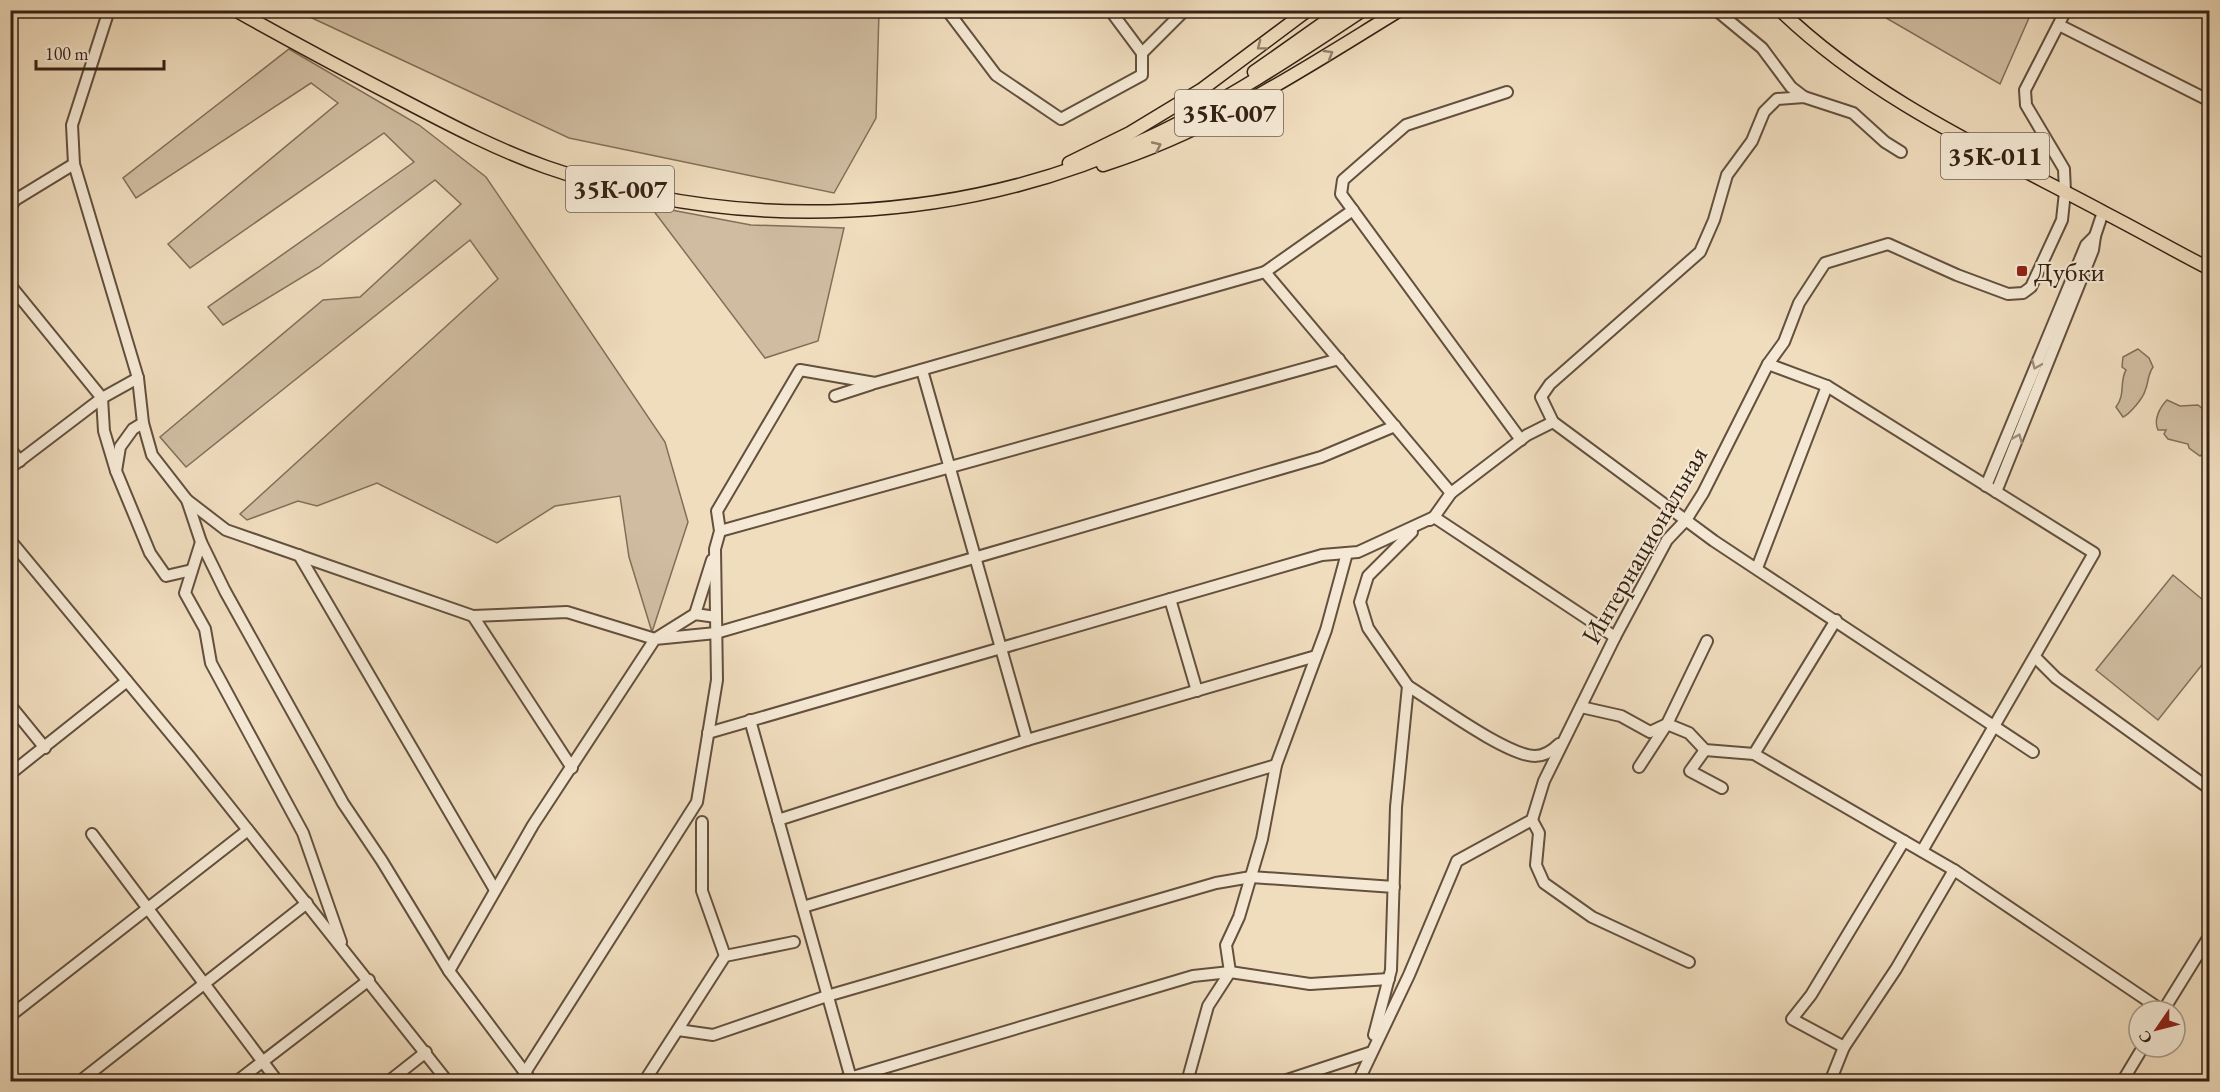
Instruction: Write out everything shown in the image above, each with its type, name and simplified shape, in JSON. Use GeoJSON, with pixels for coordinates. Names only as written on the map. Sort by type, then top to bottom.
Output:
{"type":"FeatureCollection","features":[{"type":"Feature","properties":{"kind":"main road","name":"35К-007"},"geometry":{"type":"LineString","coordinates":[[235,10],[464,131],[544,166],[655,197],[704,204],[792,211],[882,209],[950,200],[1091,168],[1158,146],[1240,108],[1400,10]]}},
{"type":"Feature","properties":{"kind":"main road","name":"35К-007"},"geometry":{"type":"LineString","coordinates":[[1041,178],[1130,133],[1201,90],[1308,10]]}},
{"type":"Feature","properties":{"kind":"main road","name":"35К-007"},"geometry":{"type":"LineString","coordinates":[[1220,98],[1342,10]]}},
{"type":"Feature","properties":{"kind":"main road","name":"35К-007"},"geometry":{"type":"LineString","coordinates":[[1041,178],[1078,167],[1148,138],[1282,64],[1363,10]]}},
{"type":"Feature","properties":{"kind":"main road","name":"35К-011"},"geometry":{"type":"LineString","coordinates":[[1780,10],[1836,58],[1895,99],[2210,269]]}},
{"type":"Feature","properties":{"kind":"street"},"geometry":{"type":"LineString","coordinates":[[109,10],[72,125],[74,164],[138,378],[143,423],[152,455],[187,500],[226,530],[473,616],[567,612],[655,639],[716,633],[1321,457],[1395,426]]}},
{"type":"Feature","properties":{"kind":"street"},"geometry":{"type":"LineString","coordinates":[[947,10],[996,75],[1061,119],[1142,75],[1142,53],[1110,10]]}},
{"type":"Feature","properties":{"kind":"street"},"geometry":{"type":"LineString","coordinates":[[1142,53],[1185,10]]}},
{"type":"Feature","properties":{"kind":"street"},"geometry":{"type":"LineString","coordinates":[[1716,10],[1762,48],[1791,87],[1804,97],[1853,113],[1885,142],[1901,152]]}},
{"type":"Feature","properties":{"kind":"street"},"geometry":{"type":"LineString","coordinates":[[2065,192],[2064,169],[2026,105],[2025,90],[2061,26],[2066,10]]}},
{"type":"Feature","properties":{"kind":"street"},"geometry":{"type":"LineString","coordinates":[[2061,26],[2210,101]]}},
{"type":"Feature","properties":{"kind":"street"},"geometry":{"type":"LineString","coordinates":[[1508,92],[1406,125],[1343,180],[1341,194],[1521,440]]}},
{"type":"Feature","properties":{"kind":"street"},"geometry":{"type":"LineString","coordinates":[[1804,97],[1777,99],[1764,112],[1752,141],[1727,175],[1714,220],[1700,252],[1550,384],[1541,396],[1553,422],[1686,520],[2033,752]]}},
{"type":"Feature","properties":{"kind":"street"},"geometry":{"type":"LineString","coordinates":[[12,200],[74,164]]}},
{"type":"Feature","properties":{"kind":"street","name":"Интернациональная"},"geometry":{"type":"LineString","coordinates":[[1532,820],[1545,781],[1615,637],[1667,540],[1686,520],[1703,493],[1768,364],[1784,342],[1799,303],[1825,262],[1888,244],[2008,294],[2023,293],[2031,286],[2062,220],[2065,192]]}},
{"type":"Feature","properties":{"kind":"street"},"geometry":{"type":"LineString","coordinates":[[835,396],[1265,272],[1353,210]]}},
{"type":"Feature","properties":{"kind":"street"},"geometry":{"type":"LineString","coordinates":[[1996,492],[2093,250],[2103,212]]}},
{"type":"Feature","properties":{"kind":"street"},"geometry":{"type":"LineString","coordinates":[[1986,486],[2086,245],[2095,236]]}},
{"type":"Feature","properties":{"kind":"street"},"geometry":{"type":"LineString","coordinates":[[1265,272],[1451,493]]}},
{"type":"Feature","properties":{"kind":"street"},"geometry":{"type":"LineString","coordinates":[[10,285],[102,398],[104,431],[116,471],[150,553],[166,576],[192,570]]}},
{"type":"Feature","properties":{"kind":"street"},"geometry":{"type":"LineString","coordinates":[[720,531],[949,465],[1338,359]]}},
{"type":"Feature","properties":{"kind":"street"},"geometry":{"type":"LineString","coordinates":[[1768,364],[1827,386],[2094,553],[2036,658],[1994,724],[1922,851]]}},
{"type":"Feature","properties":{"kind":"street"},"geometry":{"type":"LineString","coordinates":[[187,500],[201,542],[225,591],[343,803],[382,861],[449,971],[529,1076],[697,802],[717,680],[715,549],[720,531],[717,511],[800,370],[875,383]]}},
{"type":"Feature","properties":{"kind":"street"},"geometry":{"type":"LineString","coordinates":[[922,370],[1027,740]]}},
{"type":"Feature","properties":{"kind":"street"},"geometry":{"type":"LineString","coordinates":[[10,468],[102,398],[138,378]]}},
{"type":"Feature","properties":{"kind":"street"},"geometry":{"type":"LineString","coordinates":[[1757,568],[1827,386]]}},
{"type":"Feature","properties":{"kind":"street"},"geometry":{"type":"LineString","coordinates":[[1553,422],[1521,440],[1451,493],[1434,517],[1408,535],[1368,576],[1360,602],[1368,628],[1408,686],[1508,748],[1534,756],[1551,753],[1565,740]]}},
{"type":"Feature","properties":{"kind":"street"},"geometry":{"type":"LineString","coordinates":[[116,471],[120,447],[133,429],[143,423]]}},
{"type":"Feature","properties":{"kind":"street"},"geometry":{"type":"LineString","coordinates":[[10,449],[20,461]]}},
{"type":"Feature","properties":{"kind":"street"},"geometry":{"type":"LineString","coordinates":[[708,733],[1322,555],[1358,552],[1434,517]]}},
{"type":"Feature","properties":{"kind":"street"},"geometry":{"type":"LineString","coordinates":[[1434,517],[1615,637]]}},
{"type":"Feature","properties":{"kind":"street"},"geometry":{"type":"LineString","coordinates":[[695,614],[720,531]]}},
{"type":"Feature","properties":{"kind":"street"},"geometry":{"type":"LineString","coordinates":[[10,540],[128,681],[369,980],[448,1082]]}},
{"type":"Feature","properties":{"kind":"street"},"geometry":{"type":"LineString","coordinates":[[201,542],[185,592],[205,629],[212,663],[303,833],[343,948]]}},
{"type":"Feature","properties":{"kind":"street"},"geometry":{"type":"LineString","coordinates":[[1187,1082],[1208,1006],[1230,972],[1226,945],[1239,917],[1262,839],[1276,765],[1326,630],[1347,553]]}},
{"type":"Feature","properties":{"kind":"street"},"geometry":{"type":"LineString","coordinates":[[299,555],[495,890]]}},
{"type":"Feature","properties":{"kind":"street"},"geometry":{"type":"LineString","coordinates":[[1170,599],[1197,691]]}},
{"type":"Feature","properties":{"kind":"street"},"geometry":{"type":"LineString","coordinates":[[449,971],[533,825],[655,639],[695,614],[716,617]]}},
{"type":"Feature","properties":{"kind":"street"},"geometry":{"type":"LineString","coordinates":[[473,616],[572,768]]}},
{"type":"Feature","properties":{"kind":"street"},"geometry":{"type":"LineString","coordinates":[[1754,754],[1836,620]]}},
{"type":"Feature","properties":{"kind":"street"},"geometry":{"type":"LineString","coordinates":[[1639,767],[1667,724],[1707,641]]}},
{"type":"Feature","properties":{"kind":"street"},"geometry":{"type":"LineString","coordinates":[[778,820],[1027,740],[1316,656]]}},
{"type":"Feature","properties":{"kind":"street"},"geometry":{"type":"LineString","coordinates":[[2036,658],[2056,678],[2210,789]]}},
{"type":"Feature","properties":{"kind":"street"},"geometry":{"type":"LineString","coordinates":[[10,774],[128,681]]}},
{"type":"Feature","properties":{"kind":"street"},"geometry":{"type":"LineString","coordinates":[[1358,1082],[1389,979],[1396,807],[1408,686]]}},
{"type":"Feature","properties":{"kind":"street"},"geometry":{"type":"LineString","coordinates":[[10,705],[45,748]]}},
{"type":"Feature","properties":{"kind":"street"},"geometry":{"type":"LineString","coordinates":[[1581,707],[1621,716],[1650,732],[1667,724],[1689,733],[1704,750],[1754,754],[1954,870],[2145,999]]}},
{"type":"Feature","properties":{"kind":"street"},"geometry":{"type":"LineString","coordinates":[[750,720],[851,1080]]}},
{"type":"Feature","properties":{"kind":"street"},"geometry":{"type":"LineString","coordinates":[[1704,750],[1690,771],[1722,788]]}},
{"type":"Feature","properties":{"kind":"street"},"geometry":{"type":"LineString","coordinates":[[802,907],[1276,765]]}},
{"type":"Feature","properties":{"kind":"street"},"geometry":{"type":"LineString","coordinates":[[1281,1082],[1368,1055],[1409,975],[1457,861],[1532,820],[1539,833],[1536,864],[1544,883],[1592,917],[1689,962]]}},
{"type":"Feature","properties":{"kind":"street"},"geometry":{"type":"LineString","coordinates":[[702,822],[702,891],[725,956]]}},
{"type":"Feature","properties":{"kind":"street"},"geometry":{"type":"LineString","coordinates":[[10,1016],[248,830]]}},
{"type":"Feature","properties":{"kind":"street"},"geometry":{"type":"LineString","coordinates":[[92,834],[278,1082]]}},
{"type":"Feature","properties":{"kind":"street"},"geometry":{"type":"LineString","coordinates":[[1844,1047],[1792,1019],[1811,995],[1904,841]]}},
{"type":"Feature","properties":{"kind":"street"},"geometry":{"type":"LineString","coordinates":[[1830,1082],[1844,1047],[1896,969],[1954,870]]}},
{"type":"Feature","properties":{"kind":"street"},"geometry":{"type":"LineString","coordinates":[[678,1030],[713,1035],[828,996],[1216,883],[1251,877],[1394,886]]}},
{"type":"Feature","properties":{"kind":"street"},"geometry":{"type":"LineString","coordinates":[[79,1082],[306,903]]}},
{"type":"Feature","properties":{"kind":"street"},"geometry":{"type":"LineString","coordinates":[[2170,999],[2210,935]]}},
{"type":"Feature","properties":{"kind":"street"},"geometry":{"type":"LineString","coordinates":[[645,1082],[725,956],[794,942]]}},
{"type":"Feature","properties":{"kind":"street"},"geometry":{"type":"LineString","coordinates":[[836,1082],[851,1080],[1193,976],[1230,972],[1310,984],[1389,979]]}},
{"type":"Feature","properties":{"kind":"street"},"geometry":{"type":"LineString","coordinates":[[236,1082],[369,980]]}},
{"type":"Feature","properties":{"kind":"street"},"geometry":{"type":"LineString","coordinates":[[388,1082],[426,1052]]}},
{"type":"Feature","properties":{"kind":"street"},"geometry":{"type":"LineString","coordinates":[[2122,1082],[2136,1059]]}},
{"type":"Feature","properties":{"kind":"shaded area"},"geometry":{"type":"Polygon","coordinates":[[[297,11],[879,11],[876,118],[834,193],[569,138],[297,11]]]}},
{"type":"Feature","properties":{"kind":"shaded area"},"geometry":{"type":"Polygon","coordinates":[[[1874,11],[2032,11],[2000,84],[1874,11]]]}},
{"type":"Feature","properties":{"kind":"shaded area"},"geometry":{"type":"Polygon","coordinates":[[[289,49],[419,125],[486,177],[665,442],[688,522],[652,632],[629,557],[620,496],[555,506],[497,543],[377,483],[317,506],[298,501],[247,520],[240,514],[498,279],[470,240],[186,467],[160,437],[323,300],[360,297],[461,204],[435,180],[319,267],[223,325],[208,307],[414,162],[384,133],[190,268],[168,244],[338,103],[311,83],[136,198],[123,178],[289,49]]]}},
{"type":"Feature","properties":{"kind":"shaded area"},"geometry":{"type":"Polygon","coordinates":[[[650,206],[751,225],[844,228],[818,341],[765,358],[650,206]]]}},
{"type":"Feature","properties":{"kind":"shaded area"},"geometry":{"type":"Polygon","coordinates":[[[2138,349],[2149,358],[2153,367],[2142,398],[2123,417],[2116,407],[2121,397],[2126,370],[2122,367],[2123,357],[2138,349]]]}},
{"type":"Feature","properties":{"kind":"shaded area"},"geometry":{"type":"Polygon","coordinates":[[[2167,400],[2180,406],[2198,405],[2209,414],[2209,448],[2200,456],[2189,448],[2188,444],[2168,439],[2164,434],[2166,430],[2158,430],[2156,422],[2158,414],[2167,400]]]}},
{"type":"Feature","properties":{"kind":"shaded area"},"geometry":{"type":"Polygon","coordinates":[[[2173,575],[2209,605],[2209,656],[2158,720],[2096,670],[2173,575]]]}},
{"type":"Feature","properties":{"kind":"place","name":"Дубки"},"geometry":{"type":"Point","coordinates":[2022,271]}}]}
